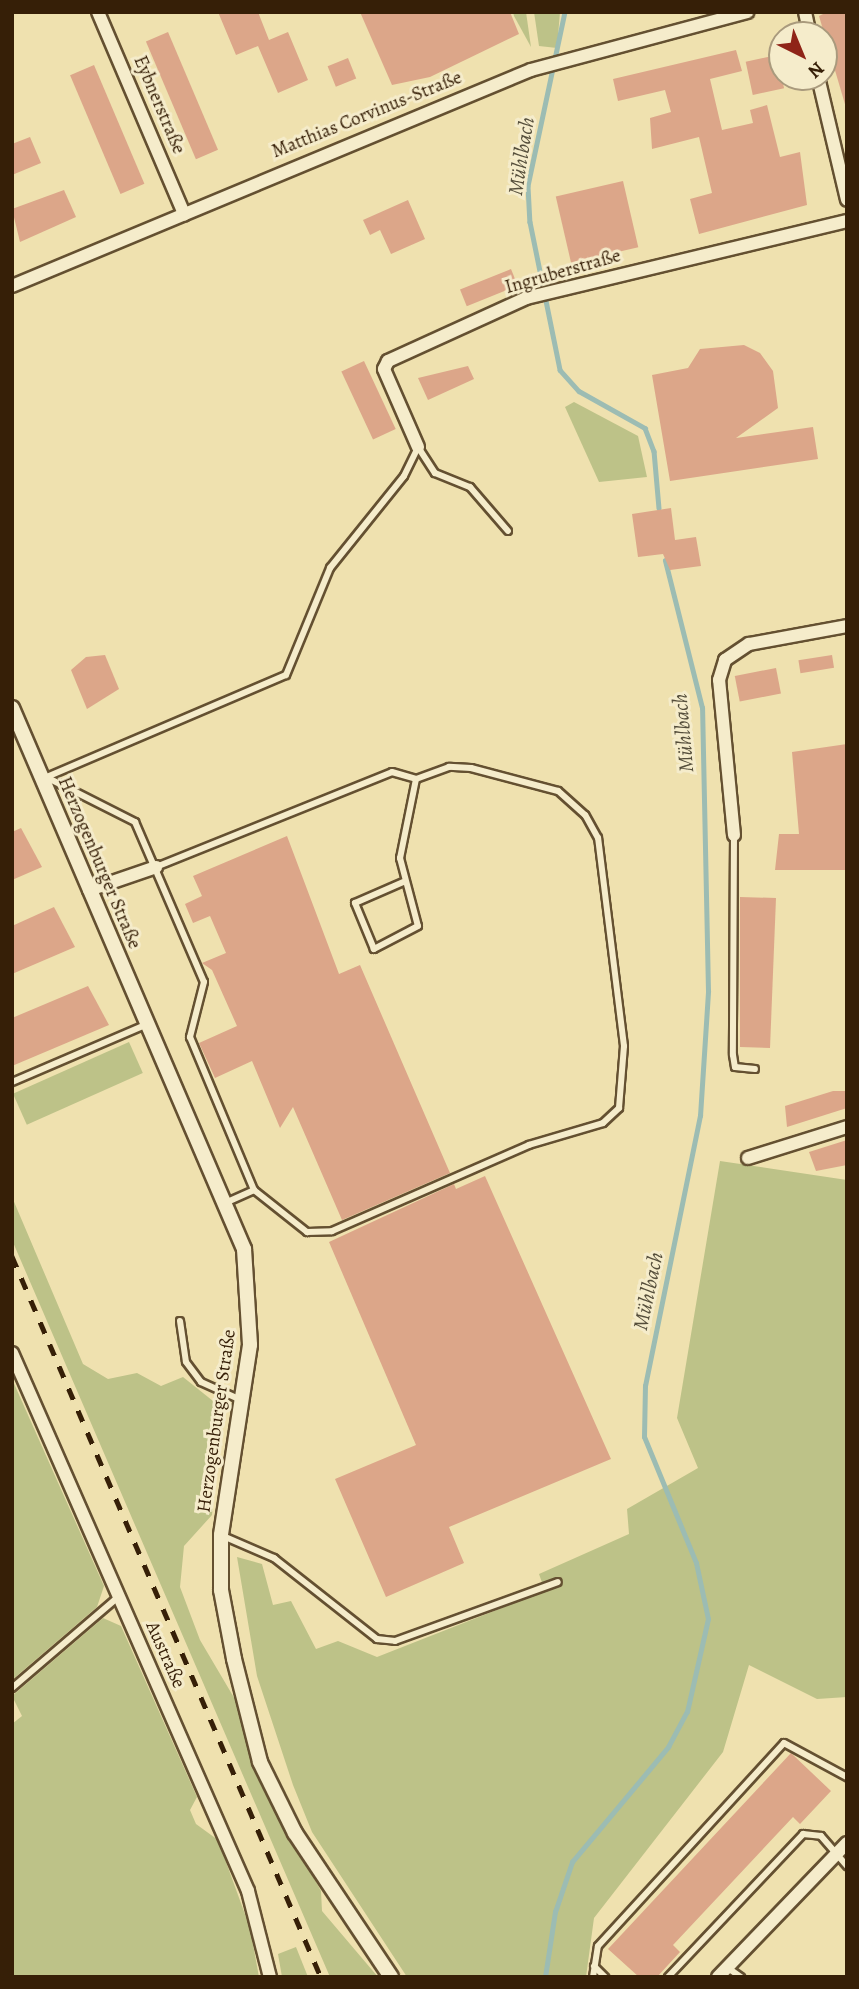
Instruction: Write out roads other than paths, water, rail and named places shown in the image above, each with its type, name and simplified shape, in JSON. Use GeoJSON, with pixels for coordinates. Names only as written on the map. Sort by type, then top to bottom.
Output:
{"type":"FeatureCollection","features":[{"type":"Feature","properties":{"kind":"street","name":"Eybnerstraße"},"geometry":{"type":"LineString","coordinates":[[99,12],[184,214]]}},
{"type":"Feature","properties":{"kind":"street","name":"Matthias Corvinus-Straße"},"geometry":{"type":"LineString","coordinates":[[12,286],[531,70],[583,53],[739,13]]}},
{"type":"Feature","properties":{"kind":"street"},"geometry":{"type":"LineString","coordinates":[[821,91],[847,200]]}},
{"type":"Feature","properties":{"kind":"street","name":"Ingruberstraße"},"geometry":{"type":"LineString","coordinates":[[418,447],[384,369],[388,361],[532,297],[847,221]]}},
{"type":"Feature","properties":{"kind":"street"},"geometry":{"type":"LineString","coordinates":[[734,835],[719,680],[725,660],[749,644],[847,626]]}},
{"type":"Feature","properties":{"kind":"street","name":"Herzogenburger Straße"},"geometry":{"type":"LineString","coordinates":[[12,709],[225,1203],[250,1276],[250,1345],[239,1399],[221,1535],[221,1590],[260,1762],[295,1833],[391,1977]]}},
{"type":"Feature","properties":{"kind":"street"},"geometry":{"type":"LineString","coordinates":[[89,890],[156,867]]}},
{"type":"Feature","properties":{"kind":"street"},"geometry":{"type":"LineString","coordinates":[[748,1158],[847,1127]]}},
{"type":"Feature","properties":{"kind":"street","name":"Austraße"},"geometry":{"type":"LineString","coordinates":[[12,1353],[248,1891],[270,1977]]}},
{"type":"Feature","properties":{"kind":"street"},"geometry":{"type":"LineString","coordinates":[[722,1972],[842,1847]]}},
{"type":"Feature","properties":{"kind":"lane"},"geometry":{"type":"LineString","coordinates":[[418,447],[435,473],[470,487],[508,531]]}},
{"type":"Feature","properties":{"kind":"lane"},"geometry":{"type":"LineString","coordinates":[[44,778],[286,675],[330,568],[404,475],[418,447]]}},
{"type":"Feature","properties":{"kind":"lane"},"geometry":{"type":"LineString","coordinates":[[44,778],[135,822],[204,982],[190,1037],[254,1190],[307,1232],[332,1231],[528,1145],[603,1124],[619,1108],[625,1089],[622,1032],[598,838],[585,815],[558,791],[471,768],[449,768],[416,779],[392,772],[156,867]]}},
{"type":"Feature","properties":{"kind":"lane"},"geometry":{"type":"LineString","coordinates":[[403,882],[355,903],[374,949],[418,926],[403,882],[400,858],[416,779]]}},
{"type":"Feature","properties":{"kind":"lane"},"geometry":{"type":"LineString","coordinates":[[734,835],[733,1055],[735,1067],[755,1069]]}},
{"type":"Feature","properties":{"kind":"lane"},"geometry":{"type":"LineString","coordinates":[[12,1082],[147,1024]]}},
{"type":"Feature","properties":{"kind":"lane"},"geometry":{"type":"LineString","coordinates":[[225,1203],[254,1190]]}},
{"type":"Feature","properties":{"kind":"lane"},"geometry":{"type":"LineString","coordinates":[[180,1321],[194,1372],[239,1399]]}},
{"type":"Feature","properties":{"kind":"lane"},"geometry":{"type":"LineString","coordinates":[[221,1535],[274,1558],[377,1639],[395,1641],[558,1582]]}},
{"type":"Feature","properties":{"kind":"lane"},"geometry":{"type":"LineString","coordinates":[[12,1688],[118,1597]]}},
{"type":"Feature","properties":{"kind":"lane"},"geometry":{"type":"LineString","coordinates":[[593,1977],[598,1946],[783,1743],[847,1777]]}},
{"type":"Feature","properties":{"kind":"lane"},"geometry":{"type":"LineString","coordinates":[[668,1977],[803,1834],[821,1836],[842,1847],[847,1866]]}},
{"type":"Feature","properties":{"kind":"lane"},"geometry":{"type":"LineString","coordinates":[[594,1966],[605,1977]]}},
{"type":"Feature","properties":{"kind":"lane"},"geometry":{"type":"LineString","coordinates":[[722,1972],[741,1977]]}},
{"type":"Feature","properties":{"kind":"waterway","name":"Mühlbach"},"geometry":{"type":"LineString","coordinates":[[565,12],[528,186],[530,222],[560,370],[579,391],[645,428],[654,451],[659,508]]}},
{"type":"Feature","properties":{"kind":"waterway","name":"Mühlbach"},"geometry":{"type":"LineString","coordinates":[[545,1977],[555,1912],[572,1862],[668,1747],[687,1712],[708,1619],[696,1563],[644,1437],[645,1386],[700,1116],[708,991],[702,708],[665,561]]}},
{"type":"Feature","properties":{"kind":"railway"},"geometry":{"type":"LineString","coordinates":[[12,1256],[321,1977]]}}]}
